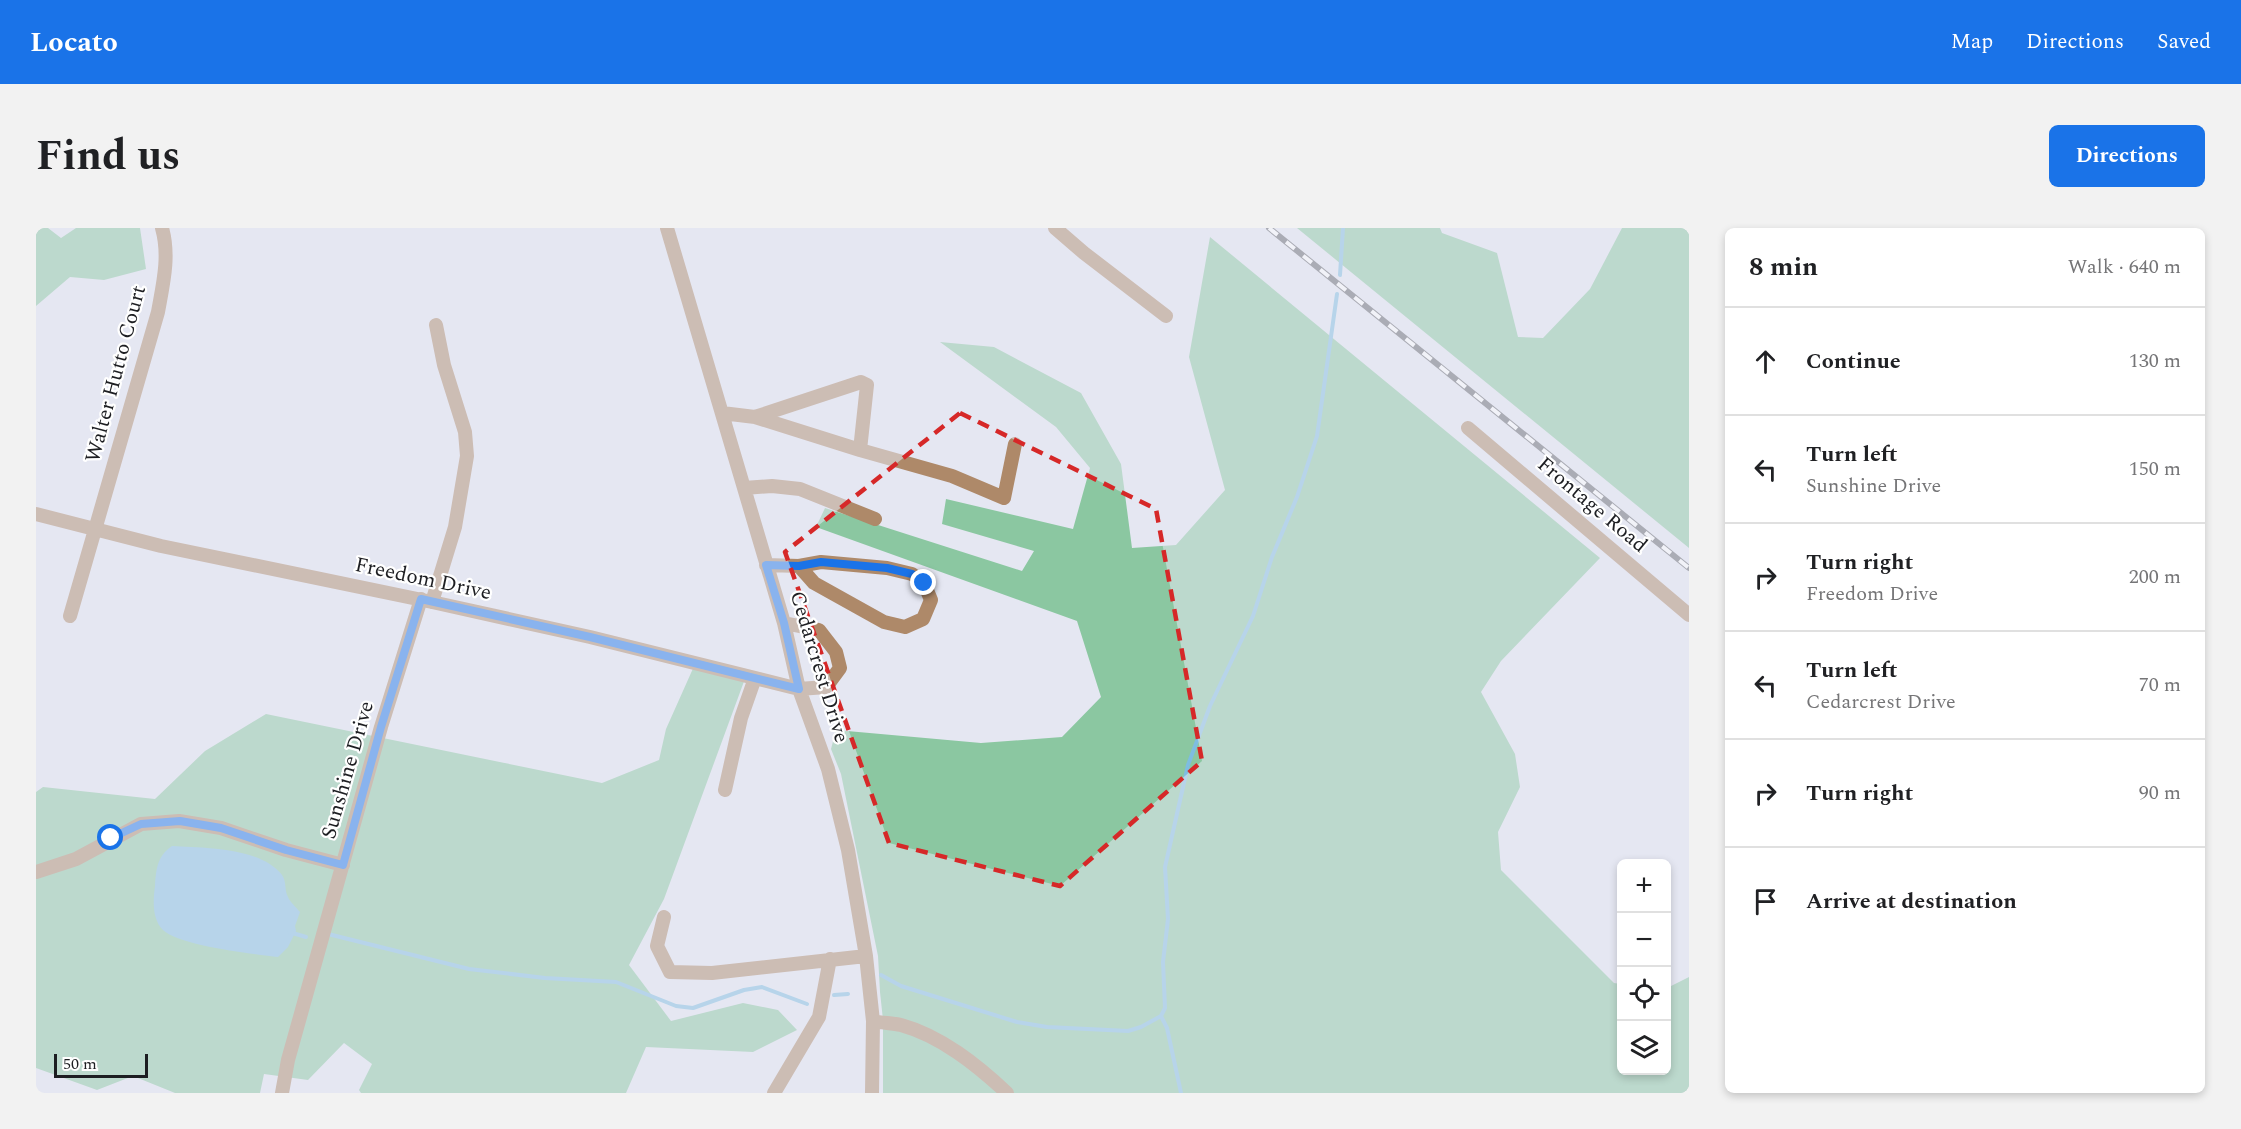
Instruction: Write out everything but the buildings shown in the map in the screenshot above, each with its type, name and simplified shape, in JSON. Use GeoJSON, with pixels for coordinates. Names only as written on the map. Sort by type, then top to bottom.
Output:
{"type":"FeatureCollection","features":[{"type":"Feature","properties":{"kind":"street","name":"Walter Hutto Court"},"geometry":{"type":"LineString","coordinates":[[70,616],[158,312],[166,265],[162,228]]}},
{"type":"Feature","properties":{"kind":"street","name":"Cedarcrest Drive"},"geometry":{"type":"LineString","coordinates":[[667,228],[784,623],[799,689],[828,769],[848,850],[866,956],[873,1021],[872,1093]]}},
{"type":"Feature","properties":{"kind":"street"},"geometry":{"type":"LineString","coordinates":[[1055,228],[1084,254],[1166,316]]}},
{"type":"Feature","properties":{"kind":"street","name":"Sunshine Drive"},"geometry":{"type":"LineString","coordinates":[[282,1093],[288,1059],[381,727],[455,527],[467,456],[465,432],[444,364],[436,325]]}},
{"type":"Feature","properties":{"kind":"street"},"geometry":{"type":"LineString","coordinates":[[755,417],[861,382],[867,385],[860,450]]}},
{"type":"Feature","properties":{"kind":"street"},"geometry":{"type":"LineString","coordinates":[[722,413],[755,417],[952,476],[1004,498],[1015,444]]}},
{"type":"Feature","properties":{"kind":"street","name":"Frontage Road"},"geometry":{"type":"LineString","coordinates":[[1468,428],[1689,615]]}},
{"type":"Feature","properties":{"kind":"street"},"geometry":{"type":"LineString","coordinates":[[744,488],[772,486],[800,489],[875,519]]}},
{"type":"Feature","properties":{"kind":"street","name":"Freedom Drive"},"geometry":{"type":"LineString","coordinates":[[36,514],[192,553],[590,637],[799,689]]}},
{"type":"Feature","properties":{"kind":"street"},"geometry":{"type":"LineString","coordinates":[[766,565],[799,566],[821,562],[887,568],[912,574],[924,583],[932,600],[923,619],[905,627],[884,622],[814,583],[799,566]]}},
{"type":"Feature","properties":{"kind":"street"},"geometry":{"type":"LineString","coordinates":[[784,623],[819,630],[836,652],[840,668],[826,687],[799,689]]}},
{"type":"Feature","properties":{"kind":"street"},"geometry":{"type":"LineString","coordinates":[[725,790],[741,718],[755,678]]}},
{"type":"Feature","properties":{"kind":"street"},"geometry":{"type":"LineString","coordinates":[[36,872],[76,859],[141,824],[180,821],[221,828],[286,850],[343,865]]}},
{"type":"Feature","properties":{"kind":"street"},"geometry":{"type":"LineString","coordinates":[[664,917],[657,946],[670,972],[712,973],[866,956]]}},
{"type":"Feature","properties":{"kind":"street"},"geometry":{"type":"LineString","coordinates":[[774,1093],[819,1017],[830,959]]}},
{"type":"Feature","properties":{"kind":"street"},"geometry":{"type":"LineString","coordinates":[[873,1021],[901,1026],[944,1045],[964,1057],[1007,1093]]}},
{"type":"Feature","properties":{"kind":"highlighted area"},"geometry":{"type":"Polygon","coordinates":[[[960,413],[1156,509],[1202,761],[1060,886],[889,843],[785,552],[960,413]]]}},
{"type":"Feature","properties":{"kind":"green space"},"geometry":{"type":"Polygon","coordinates":[[[36,228],[48,228],[61,238],[76,228],[140,228],[146,269],[104,280],[70,277],[36,306],[36,228]]]}},
{"type":"Feature","properties":{"kind":"green space"},"geometry":{"type":"Polygon","coordinates":[[[1297,228],[1440,228],[1442,233],[1497,253],[1518,337],[1543,338],[1590,289],[1622,228],[1689,228],[1689,548],[1297,228]]]}},
{"type":"Feature","properties":{"kind":"green space"},"geometry":{"type":"Polygon","coordinates":[[[1210,237],[1600,558],[1501,661],[1481,692],[1515,754],[1520,787],[1498,832],[1501,870],[1617,983],[1617,1075],[1671,1075],[1671,986],[1689,977],[1689,1093],[883,1093],[883,1020],[878,956],[841,774],[831,749],[836,730],[981,743],[1062,737],[1101,697],[1077,621],[816,527],[825,508],[1022,571],[1034,551],[942,524],[946,499],[1073,529],[1090,468],[1056,427],[940,342],[994,347],[1081,393],[1121,464],[1132,548],[1176,545],[1225,490],[1189,357],[1210,237]]]}},
{"type":"Feature","properties":{"kind":"green space"},"geometry":{"type":"Polygon","coordinates":[[[695,664],[746,676],[664,899],[629,965],[671,1021],[743,1003],[778,1010],[797,1030],[753,1052],[646,1047],[626,1093],[361,1093],[359,1090],[372,1064],[344,1043],[308,1080],[264,1074],[260,1093],[175,1093],[133,1076],[97,1090],[36,1068],[36,792],[43,787],[155,799],[205,751],[266,714],[602,783],[659,760],[666,729],[695,664]]]}},
{"type":"Feature","properties":{"kind":"water"},"geometry":{"type":"Polygon","coordinates":[[[172,846],[246,854],[272,866],[282,875],[288,897],[300,912],[295,926],[296,931],[288,947],[278,957],[252,954],[185,941],[163,930],[159,926],[154,910],[156,874],[160,859],[172,846]]]}},
{"type":"Feature","properties":{"kind":"waterway"},"geometry":{"type":"LineString","coordinates":[[1340,275],[1343,228]]}},
{"type":"Feature","properties":{"kind":"waterway"},"geometry":{"type":"LineString","coordinates":[[881,975],[901,986],[1017,1022],[1047,1027],[1128,1031],[1161,1016],[1165,1008],[1163,962],[1168,919],[1165,867],[1188,765],[1210,706],[1253,616],[1272,557],[1297,497],[1317,436],[1337,294]]}},
{"type":"Feature","properties":{"kind":"waterway"},"geometry":{"type":"LineString","coordinates":[[289,932],[306,937]]}},
{"type":"Feature","properties":{"kind":"waterway"},"geometry":{"type":"LineString","coordinates":[[328,934],[469,969],[545,978],[616,982],[676,1006],[693,1008],[744,990],[762,987],[807,1004]]}},
{"type":"Feature","properties":{"kind":"waterway"},"geometry":{"type":"LineString","coordinates":[[834,995],[848,994]]}},
{"type":"Feature","properties":{"kind":"waterway"},"geometry":{"type":"LineString","coordinates":[[1161,1016],[1167,1028],[1181,1093]]}},
{"type":"Feature","properties":{"kind":"railway"},"geometry":{"type":"LineString","coordinates":[[1269,228],[1689,568]]}},
{"type":"Feature","properties":{"kind":"route"},"geometry":{"type":"LineString","coordinates":[[111,838],[141,824],[180,821],[221,828],[286,850],[343,865],[381,727],[421,599],[590,637],[799,689],[784,623],[766,565],[799,566],[821,562],[887,568],[912,574],[924,583]]}}]}
